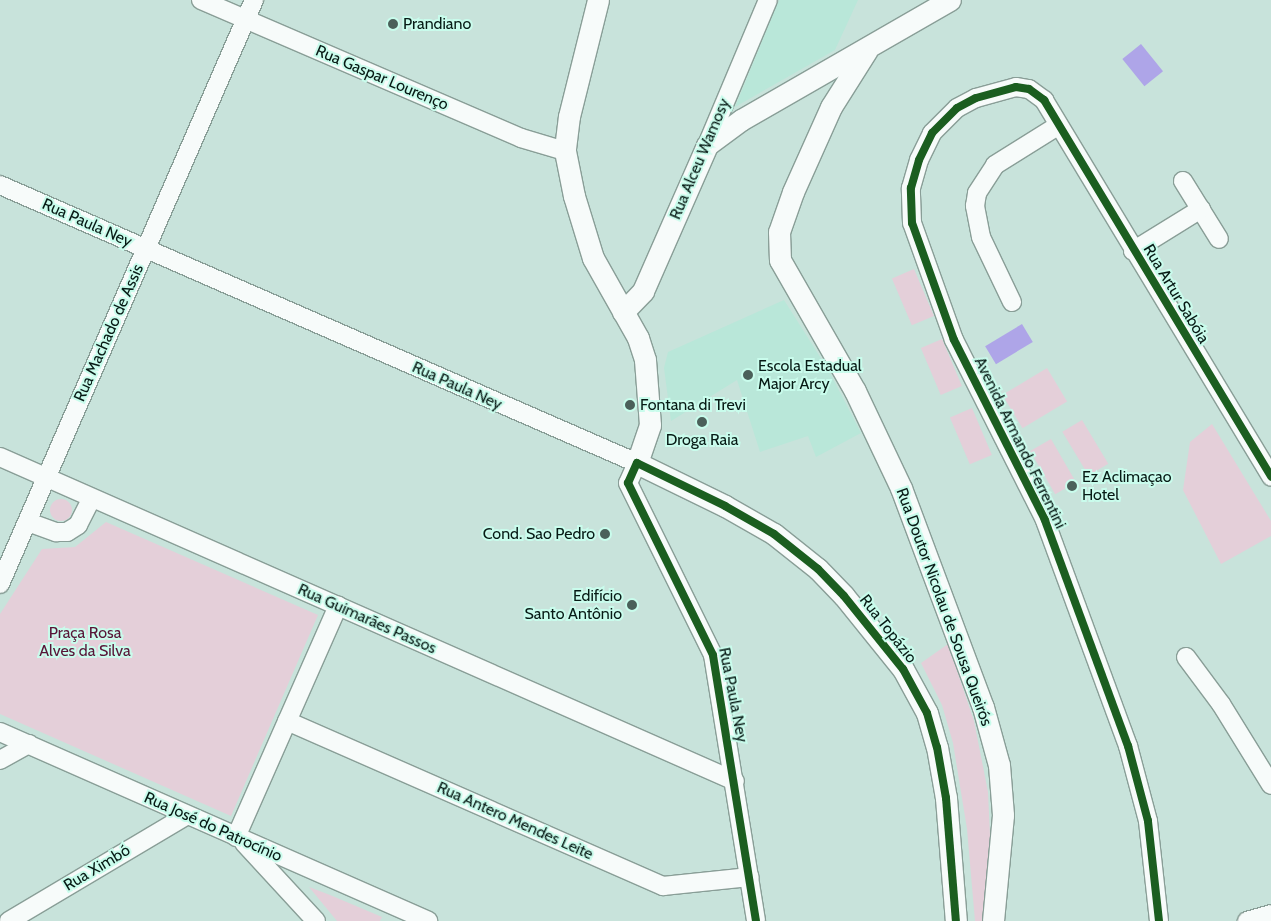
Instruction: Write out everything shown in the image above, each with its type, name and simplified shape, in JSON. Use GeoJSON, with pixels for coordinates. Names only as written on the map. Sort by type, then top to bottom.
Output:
{"type":"FeatureCollection","features":[{"type":"Feature","properties":{"kind":"street","name":"Rua Gaspar Lourenço"},"geometry":{"type":"LineString","coordinates":[[201,0],[521,138],[565,151]]}},
{"type":"Feature","properties":{"kind":"street","name":"Rua Machado de Assis"},"geometry":{"type":"LineString","coordinates":[[0,584],[254,0]]}},
{"type":"Feature","properties":{"kind":"street"},"geometry":{"type":"LineString","coordinates":[[598,0],[569,116],[565,151],[574,196],[590,251],[638,338],[650,394],[649,434],[637,462]]}},
{"type":"Feature","properties":{"kind":"street","name":"Rua Alceu Wamosy"},"geometry":{"type":"LineString","coordinates":[[623,312],[643,291],[768,0]]}},
{"type":"Feature","properties":{"kind":"street","name":"Rua Doutor Nicolau de Sousa Queirós"},"geometry":{"type":"LineString","coordinates":[[950,0],[867,50],[831,107],[793,192],[779,232],[780,260],[855,391],[901,488],[984,707],[999,765],[1004,815],[993,921]]}},
{"type":"Feature","properties":{"kind":"street"},"geometry":{"type":"LineString","coordinates":[[707,145],[741,120],[867,50]]}},
{"type":"Feature","properties":{"kind":"street","name":"Avenida Armando Ferrentini"},"geometry":{"type":"LineString","coordinates":[[1059,125],[1044,100],[1029,89],[1016,87],[976,98],[957,108],[932,133],[925,146],[911,188],[910,214],[954,340],[1045,520],[1125,738],[1148,821],[1158,921]]}},
{"type":"Feature","properties":{"kind":"street"},"geometry":{"type":"LineString","coordinates":[[1012,302],[981,238],[976,206],[977,193],[995,165],[1059,125]]}},
{"type":"Feature","properties":{"kind":"street","name":"Rua Artur Sabóia"},"geometry":{"type":"LineString","coordinates":[[1059,125],[1133,251],[1271,477]]}},
{"type":"Feature","properties":{"kind":"street"},"geometry":{"type":"LineString","coordinates":[[1183,180],[1219,239]]}},
{"type":"Feature","properties":{"kind":"street","name":"Rua Paula Ney"},"geometry":{"type":"LineString","coordinates":[[0,185],[637,462],[628,483],[713,655],[735,781],[756,921]]}},
{"type":"Feature","properties":{"kind":"street"},"geometry":{"type":"LineString","coordinates":[[1133,251],[1201,209]]}},
{"type":"Feature","properties":{"kind":"street","name":"Rua Guimarães Passos"},"geometry":{"type":"LineString","coordinates":[[0,456],[735,781]]}},
{"type":"Feature","properties":{"kind":"street","name":"Rua Topázio"},"geometry":{"type":"LineString","coordinates":[[637,462],[725,506],[774,534],[818,569],[844,596],[903,669],[927,713],[937,748],[946,798],[956,921]]}},
{"type":"Feature","properties":{"kind":"street"},"geometry":{"type":"LineString","coordinates":[[28,522],[56,532],[67,532],[78,525],[92,498]]}},
{"type":"Feature","properties":{"kind":"street"},"geometry":{"type":"LineString","coordinates":[[312,916],[238,838],[338,606]]}},
{"type":"Feature","properties":{"kind":"street"},"geometry":{"type":"LineString","coordinates":[[1186,657],[1221,704],[1271,785]]}},
{"type":"Feature","properties":{"kind":"street","name":"Rua Antero Mendes Leite"},"geometry":{"type":"LineString","coordinates":[[287,721],[663,886],[750,877]]}},
{"type":"Feature","properties":{"kind":"street","name":"Rua José do Patrocínio"},"geometry":{"type":"LineString","coordinates":[[0,732],[186,816],[428,921]]}},
{"type":"Feature","properties":{"kind":"street"},"geometry":{"type":"LineString","coordinates":[[0,760],[29,744]]}},
{"type":"Feature","properties":{"kind":"street","name":"Rua Ximbó"},"geometry":{"type":"LineString","coordinates":[[9,921],[186,816]]}},
{"type":"Feature","properties":{"kind":"street"},"geometry":{"type":"LineString","coordinates":[[298,865],[294,883],[312,916]]}},
{"type":"Feature","properties":{"kind":"street"},"geometry":{"type":"LineString","coordinates":[[1247,921],[1271,914]]}},
{"type":"Feature","properties":{"kind":"shaded area"},"geometry":{"type":"Polygon","coordinates":[[[779,0],[858,0],[835,50],[735,107],[779,0]]]}},
{"type":"Feature","properties":{"kind":"shaded area"},"geometry":{"type":"Polygon","coordinates":[[[1141,44],[1163,71],[1144,86],[1122,59],[1141,44]]]}},
{"type":"Feature","properties":{"kind":"shaded area","name":"Escola Estadual Major Arcy"},"geometry":{"type":"Polygon","coordinates":[[[784,300],[829,371],[861,433],[816,457],[808,436],[760,452],[737,380],[671,421],[664,368],[668,352],[784,300]]]}},
{"type":"Feature","properties":{"kind":"shaded area"},"geometry":{"type":"Polygon","coordinates":[[[1022,324],[1033,342],[996,364],[985,346],[1022,324]]]}},
{"type":"Feature","properties":{"kind":"green space"},"geometry":{"type":"Polygon","coordinates":[[[914,269],[934,316],[912,325],[892,278],[914,269]]]}},
{"type":"Feature","properties":{"kind":"green space"},"geometry":{"type":"Polygon","coordinates":[[[942,339],[962,386],[941,395],[921,348],[942,339]]]}},
{"type":"Feature","properties":{"kind":"green space"},"geometry":{"type":"Polygon","coordinates":[[[1047,368],[1067,401],[1023,428],[1002,395],[1047,368]]]}},
{"type":"Feature","properties":{"kind":"green space"},"geometry":{"type":"Polygon","coordinates":[[[972,408],[992,455],[970,464],[950,417],[972,408]]]}},
{"type":"Feature","properties":{"kind":"green space"},"geometry":{"type":"Polygon","coordinates":[[[1082,420],[1108,464],[1089,476],[1062,432],[1082,420]]]}},
{"type":"Feature","properties":{"kind":"green space"},"geometry":{"type":"Polygon","coordinates":[[[1212,424],[1271,521],[1271,536],[1221,564],[1183,490],[1190,442],[1212,424]]]}},
{"type":"Feature","properties":{"kind":"green space"},"geometry":{"type":"Polygon","coordinates":[[[1051,439],[1076,482],[1055,494],[1030,451],[1051,439]]]}},
{"type":"Feature","properties":{"kind":"green space"},"geometry":{"type":"Polygon","coordinates":[[[61,499],[71,506],[72,510],[65,520],[61,521],[51,514],[50,510],[57,500],[61,499]]]}},
{"type":"Feature","properties":{"kind":"green space","name":"Praça Rosa Alves da Silva"},"geometry":{"type":"Polygon","coordinates":[[[106,522],[318,615],[231,816],[0,714],[0,614],[42,549],[75,547],[106,522]]]}},
{"type":"Feature","properties":{"kind":"green space"},"geometry":{"type":"Polygon","coordinates":[[[948,644],[974,721],[988,792],[991,857],[982,921],[975,921],[967,829],[953,743],[942,705],[921,663],[948,644]]]}},
{"type":"Feature","properties":{"kind":"green space"},"geometry":{"type":"Polygon","coordinates":[[[309,887],[382,917],[380,921],[337,921],[309,887]]]}},
{"type":"Feature","properties":{"kind":"cycle path"},"geometry":{"type":"LineString","coordinates":[[1159,921],[1148,821],[1128,746],[1045,520],[954,340],[912,223],[911,188],[919,160],[932,133],[957,108],[976,98],[1016,87],[1029,89],[1044,100],[1271,477]]}},
{"type":"Feature","properties":{"kind":"cycle path"},"geometry":{"type":"LineString","coordinates":[[756,921],[713,655],[628,483],[637,463],[725,506],[774,534],[818,569],[844,596],[903,669],[927,713],[937,747],[946,798],[956,921]]}},
{"type":"Feature","properties":{"kind":"place","name":"Prandiano"},"geometry":{"type":"Point","coordinates":[393,24]}},
{"type":"Feature","properties":{"kind":"place","name":"Escola Estadual Major Arcy"},"geometry":{"type":"Point","coordinates":[748,375]}},
{"type":"Feature","properties":{"kind":"place","name":"Fontana di Trevi"},"geometry":{"type":"Point","coordinates":[630,405]}},
{"type":"Feature","properties":{"kind":"place","name":"Droga Raia"},"geometry":{"type":"Point","coordinates":[702,422]}},
{"type":"Feature","properties":{"kind":"place","name":"Ez Aclimaçao Hotel"},"geometry":{"type":"Point","coordinates":[1072,486]}},
{"type":"Feature","properties":{"kind":"place","name":"Cond. Sao Pedro"},"geometry":{"type":"Point","coordinates":[605,534]}},
{"type":"Feature","properties":{"kind":"place","name":"Edifício Santo Antônio"},"geometry":{"type":"Point","coordinates":[632,605]}}]}
